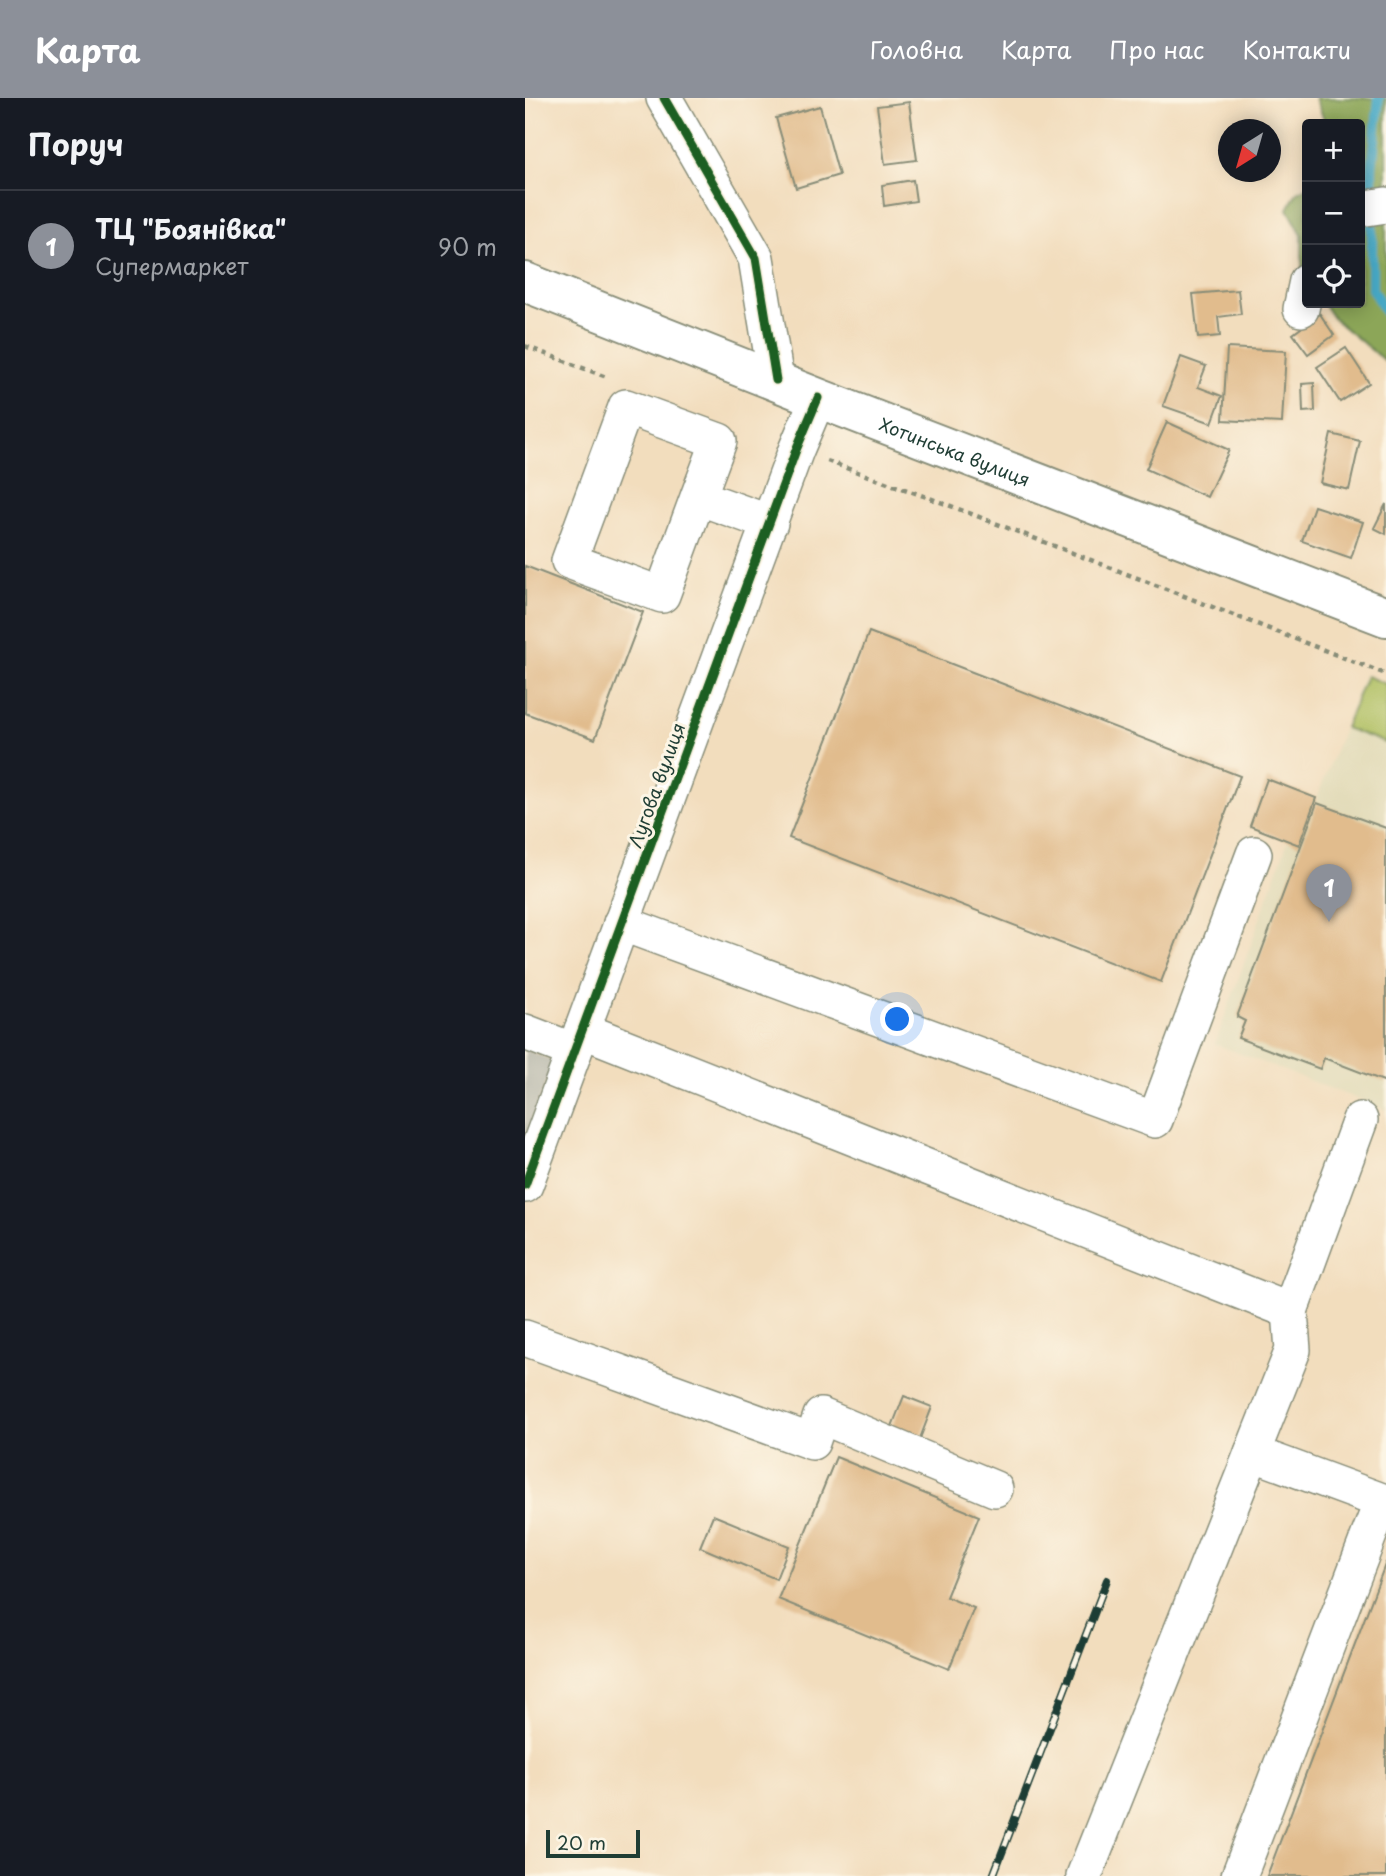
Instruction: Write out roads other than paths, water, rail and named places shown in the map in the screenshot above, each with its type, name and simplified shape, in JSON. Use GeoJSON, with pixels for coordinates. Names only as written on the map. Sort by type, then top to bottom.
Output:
{"type":"FeatureCollection","features":[{"type":"Feature","properties":{"kind":"highway","name":"Хотинська вулиця"},"geometry":{"type":"LineString","coordinates":[[525,282],[1386,617]]}},
{"type":"Feature","properties":{"kind":"street"},"geometry":{"type":"LineString","coordinates":[[664,98],[756,258],[776,380]]}},
{"type":"Feature","properties":{"kind":"street"},"geometry":{"type":"LineString","coordinates":[[1365,208],[1386,205]]}},
{"type":"Feature","properties":{"kind":"street","name":"Лугова вулиця"},"geometry":{"type":"LineString","coordinates":[[525,1185],[537,1118],[578,1041],[796,450],[818,398]]}},
{"type":"Feature","properties":{"kind":"street"},"geometry":{"type":"LineString","coordinates":[[626,407],[719,441],[698,497],[662,595],[569,561],[626,407]]}},
{"type":"Feature","properties":{"kind":"street"},"geometry":{"type":"LineString","coordinates":[[698,497],[770,523]]}},
{"type":"Feature","properties":{"kind":"street"},"geometry":{"type":"LineString","coordinates":[[621,923],[1155,1120],[1254,854]]}},
{"type":"Feature","properties":{"kind":"street"},"geometry":{"type":"LineString","coordinates":[[525,1032],[578,1041],[1290,1311]]}},
{"type":"Feature","properties":{"kind":"street"},"geometry":{"type":"LineString","coordinates":[[1084,1876],[1293,1350],[1290,1311],[1360,1120]]}},
{"type":"Feature","properties":{"kind":"street"},"geometry":{"type":"LineString","coordinates":[[525,1338],[812,1443],[821,1416],[995,1489]]}},
{"type":"Feature","properties":{"kind":"street"},"geometry":{"type":"LineString","coordinates":[[1239,1876],[1382,1501],[1252,1453]]}},
{"type":"Feature","properties":{"kind":"waterway"},"geometry":{"type":"LineString","coordinates":[[1379,98],[1372,169],[1372,289],[1386,313]]}},
{"type":"Feature","properties":{"kind":"railway"},"geometry":{"type":"LineString","coordinates":[[993,1876],[1107,1580]]}},
{"type":"Feature","properties":{"kind":"place","name":"ТЦ \"Боянівка\""},"geometry":{"type":"Point","coordinates":[1329,922]}}]}
